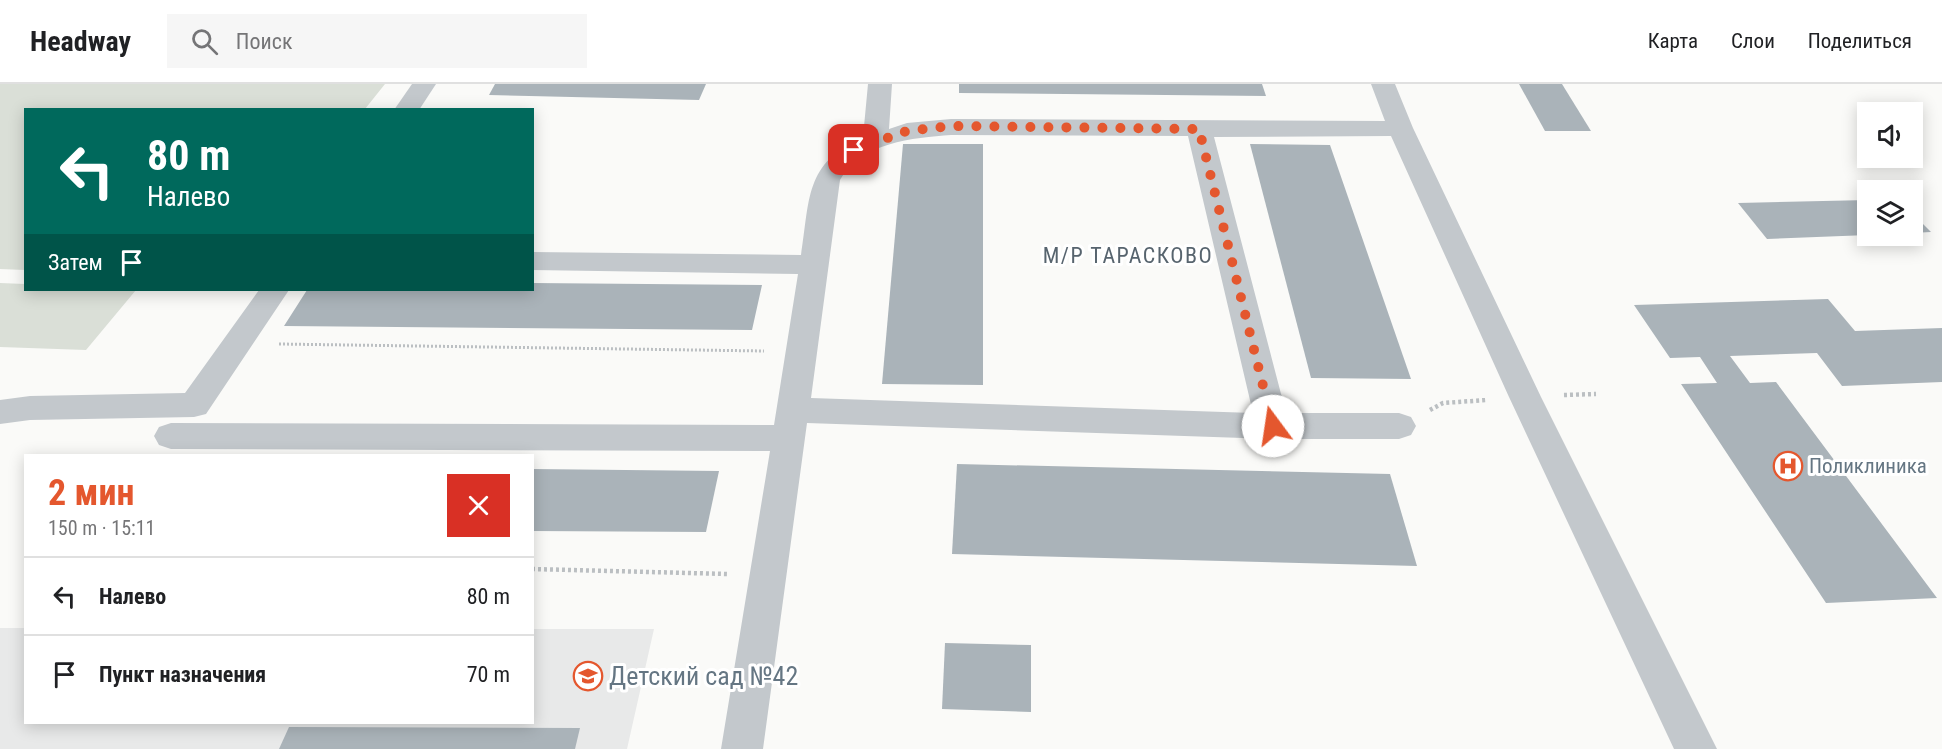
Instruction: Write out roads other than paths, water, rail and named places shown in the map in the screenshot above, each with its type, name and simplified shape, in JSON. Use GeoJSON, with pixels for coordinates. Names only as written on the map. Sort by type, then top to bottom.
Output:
{"type":"FeatureCollection","features":[{"type":"Feature","properties":{"kind":"street"},"geometry":{"type":"LineString","coordinates":[[407,108],[424,84]]}},
{"type":"Feature","properties":{"kind":"street"},"geometry":{"type":"LineString","coordinates":[[875,141],[880,84]]}},
{"type":"Feature","properties":{"kind":"street"},"geometry":{"type":"LineString","coordinates":[[1383,84],[1400,128],[1525,397],[1696,749]]}},
{"type":"Feature","properties":{"kind":"street"},"geometry":{"type":"LineString","coordinates":[[742,749],[813,265],[827,180],[834,166],[854,150],[875,141],[907,131],[951,126],[1199,129],[1400,128]]}},
{"type":"Feature","properties":{"kind":"street"},"geometry":{"type":"LineString","coordinates":[[1199,129],[1273,426]]}},
{"type":"Feature","properties":{"kind":"street"},"geometry":{"type":"LineString","coordinates":[[534,261],[813,265]]}},
{"type":"Feature","properties":{"kind":"street"},"geometry":{"type":"LineString","coordinates":[[164,446],[273,291]]}},
{"type":"Feature","properties":{"kind":"street"},"geometry":{"type":"LineString","coordinates":[[0,412],[30,408],[194,405]]}},
{"type":"Feature","properties":{"kind":"street"},"geometry":{"type":"LineString","coordinates":[[164,446],[790,424],[1399,426]]}},
{"type":"Feature","properties":{"kind":"place","name":"Поликлиника"},"geometry":{"type":"Point","coordinates":[1788,466]}},
{"type":"Feature","properties":{"kind":"place","name":"Детский сад №42"},"geometry":{"type":"Point","coordinates":[588,676]}},
{"type":"Feature","properties":{"kind":"district","name":"М/Р ТАРАСКОВО"},"geometry":{"type":"Point","coordinates":[1128,255]}}]}
